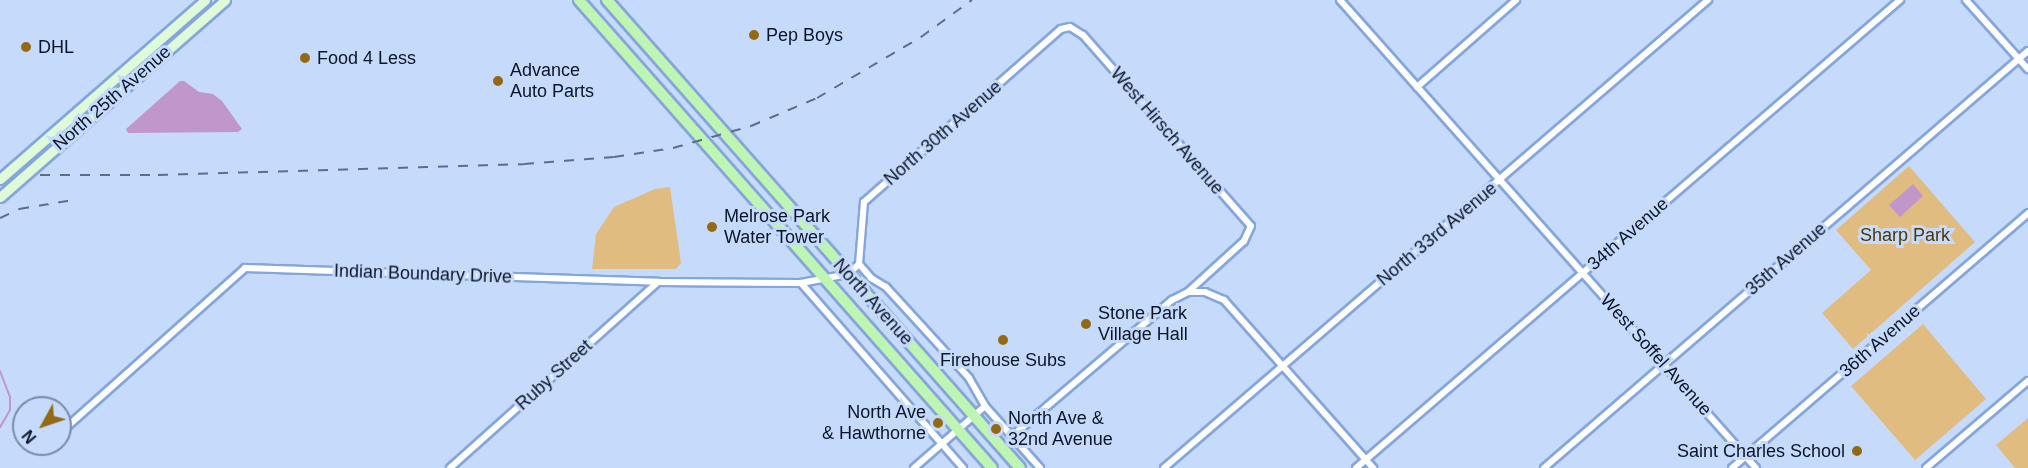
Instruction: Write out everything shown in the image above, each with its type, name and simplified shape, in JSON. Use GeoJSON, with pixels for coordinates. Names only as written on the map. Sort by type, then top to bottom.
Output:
{"type":"FeatureCollection","features":[{"type":"Feature","properties":{"kind":"main road","name":"North 25th Avenue"},"geometry":{"type":"LineString","coordinates":[[0,179],[205,0]]}},
{"type":"Feature","properties":{"kind":"main road","name":"North 25th Avenue"},"geometry":{"type":"LineString","coordinates":[[0,197],[225,0]]}},
{"type":"Feature","properties":{"kind":"main road","name":"North Avenue"},"geometry":{"type":"LineString","coordinates":[[579,0],[992,468]]}},
{"type":"Feature","properties":{"kind":"main road","name":"North Avenue"},"geometry":{"type":"LineString","coordinates":[[607,0],[1020,468]]}},
{"type":"Feature","properties":{"kind":"street","name":"West Soffel Avenue"},"geometry":{"type":"LineString","coordinates":[[1340,0],[1756,468]]}},
{"type":"Feature","properties":{"kind":"street"},"geometry":{"type":"LineString","coordinates":[[1417,87],[1516,0]]}},
{"type":"Feature","properties":{"kind":"street","name":"North 33rd Avenue"},"geometry":{"type":"LineString","coordinates":[[1164,468],[1708,0]]}},
{"type":"Feature","properties":{"kind":"street","name":"34th Avenue"},"geometry":{"type":"LineString","coordinates":[[1356,468],[1900,0]]}},
{"type":"Feature","properties":{"kind":"street"},"geometry":{"type":"LineString","coordinates":[[1966,0],[2028,69]]}},
{"type":"Feature","properties":{"kind":"street","name":"North 30th Avenue"},"geometry":{"type":"LineString","coordinates":[[860,264],[864,202],[1061,29],[1070,27],[1083,35]]}},
{"type":"Feature","properties":{"kind":"street","name":"West Hirsch Avenue"},"geometry":{"type":"LineString","coordinates":[[1083,35],[1251,226],[1244,241],[1188,292]]}},
{"type":"Feature","properties":{"kind":"street","name":"35th Avenue"},"geometry":{"type":"LineString","coordinates":[[1544,468],[2028,51]]}},
{"type":"Feature","properties":{"kind":"street","name":"36th Avenue"},"geometry":{"type":"LineString","coordinates":[[1732,468],[2028,213]]}},
{"type":"Feature","properties":{"kind":"street"},"geometry":{"type":"LineString","coordinates":[[848,274],[860,264]]}},
{"type":"Feature","properties":{"kind":"street","name":"North Avenue"},"geometry":{"type":"LineString","coordinates":[[860,264],[871,278],[886,287],[969,378],[985,405],[1040,468]]}},
{"type":"Feature","properties":{"kind":"street","name":"Indian Boundary Drive"},"geometry":{"type":"LineString","coordinates":[[72,422],[245,268],[658,282],[801,283],[848,274]]}},
{"type":"Feature","properties":{"kind":"street","name":"Ruby Street"},"geometry":{"type":"LineString","coordinates":[[450,468],[658,282]]}},
{"type":"Feature","properties":{"kind":"street"},"geometry":{"type":"LineString","coordinates":[[801,283],[963,468]]}},
{"type":"Feature","properties":{"kind":"street"},"geometry":{"type":"LineString","coordinates":[[1012,436],[1172,300],[1188,292],[1206,292],[1224,300],[1373,468]]}},
{"type":"Feature","properties":{"kind":"street"},"geometry":{"type":"LineString","coordinates":[[1926,468],[2028,381]]}},
{"type":"Feature","properties":{"kind":"street"},"geometry":{"type":"LineString","coordinates":[[914,468],[985,405]]}},
{"type":"Feature","properties":{"kind":"green space","name":"Sharp Park"},"geometry":{"type":"Polygon","coordinates":[[[1909,166],[1975,242],[1853,349],[1822,313],[1871,270],[1836,230],[1909,166]]]}},
{"type":"Feature","properties":{"kind":"green space"},"geometry":{"type":"Polygon","coordinates":[[[670,187],[681,263],[676,269],[592,269],[596,234],[614,207],[655,189],[670,187]]]}},
{"type":"Feature","properties":{"kind":"green space"},"geometry":{"type":"Polygon","coordinates":[[[1923,324],[1986,399],[1915,460],[1851,386],[1923,324]]]}},
{"type":"Feature","properties":{"kind":"green space"},"geometry":{"type":"Polygon","coordinates":[[[2028,418],[2028,468],[2015,468],[1996,445],[2028,418]]]}},
{"type":"Feature","properties":{"kind":"shaded area"},"geometry":{"type":"Polygon","coordinates":[[[180,81],[184,81],[199,92],[213,94],[222,101],[242,129],[238,132],[128,133],[126,129],[180,81]]]}},
{"type":"Feature","properties":{"kind":"shaded area"},"geometry":{"type":"Polygon","coordinates":[[[1913,184],[1923,196],[1900,217],[1889,205],[1913,184]]]}},
{"type":"Feature","properties":{"kind":"waterway"},"geometry":{"type":"LineString","coordinates":[[0,371],[10,397],[10,410],[0,427]]}},
{"type":"Feature","properties":{"kind":"railway"},"geometry":{"type":"LineString","coordinates":[[0,175],[158,175],[524,164],[614,157],[673,148],[751,126],[817,98],[921,37],[972,0]]}},
{"type":"Feature","properties":{"kind":"railway"},"geometry":{"type":"LineString","coordinates":[[0,218],[19,209],[73,200]]}},
{"type":"Feature","properties":{"kind":"place","name":"Pep Boys"},"geometry":{"type":"Point","coordinates":[754,35]}},
{"type":"Feature","properties":{"kind":"place","name":"DHL"},"geometry":{"type":"Point","coordinates":[26,47]}},
{"type":"Feature","properties":{"kind":"place","name":"Food 4 Less"},"geometry":{"type":"Point","coordinates":[305,58]}},
{"type":"Feature","properties":{"kind":"place","name":"Advance Auto Parts"},"geometry":{"type":"Point","coordinates":[498,81]}},
{"type":"Feature","properties":{"kind":"place","name":"Melrose Park Water Tower"},"geometry":{"type":"Point","coordinates":[712,227]}},
{"type":"Feature","properties":{"kind":"place","name":"Stone Park Village Hall"},"geometry":{"type":"Point","coordinates":[1086,324]}},
{"type":"Feature","properties":{"kind":"place","name":"Firehouse Subs"},"geometry":{"type":"Point","coordinates":[1003,340]}},
{"type":"Feature","properties":{"kind":"place","name":"North Ave & Hawthorne"},"geometry":{"type":"Point","coordinates":[938,423]}},
{"type":"Feature","properties":{"kind":"place","name":"North Ave & 32nd Avenue"},"geometry":{"type":"Point","coordinates":[996,429]}},
{"type":"Feature","properties":{"kind":"place","name":"Saint Charles School"},"geometry":{"type":"Point","coordinates":[1857,451]}}]}
